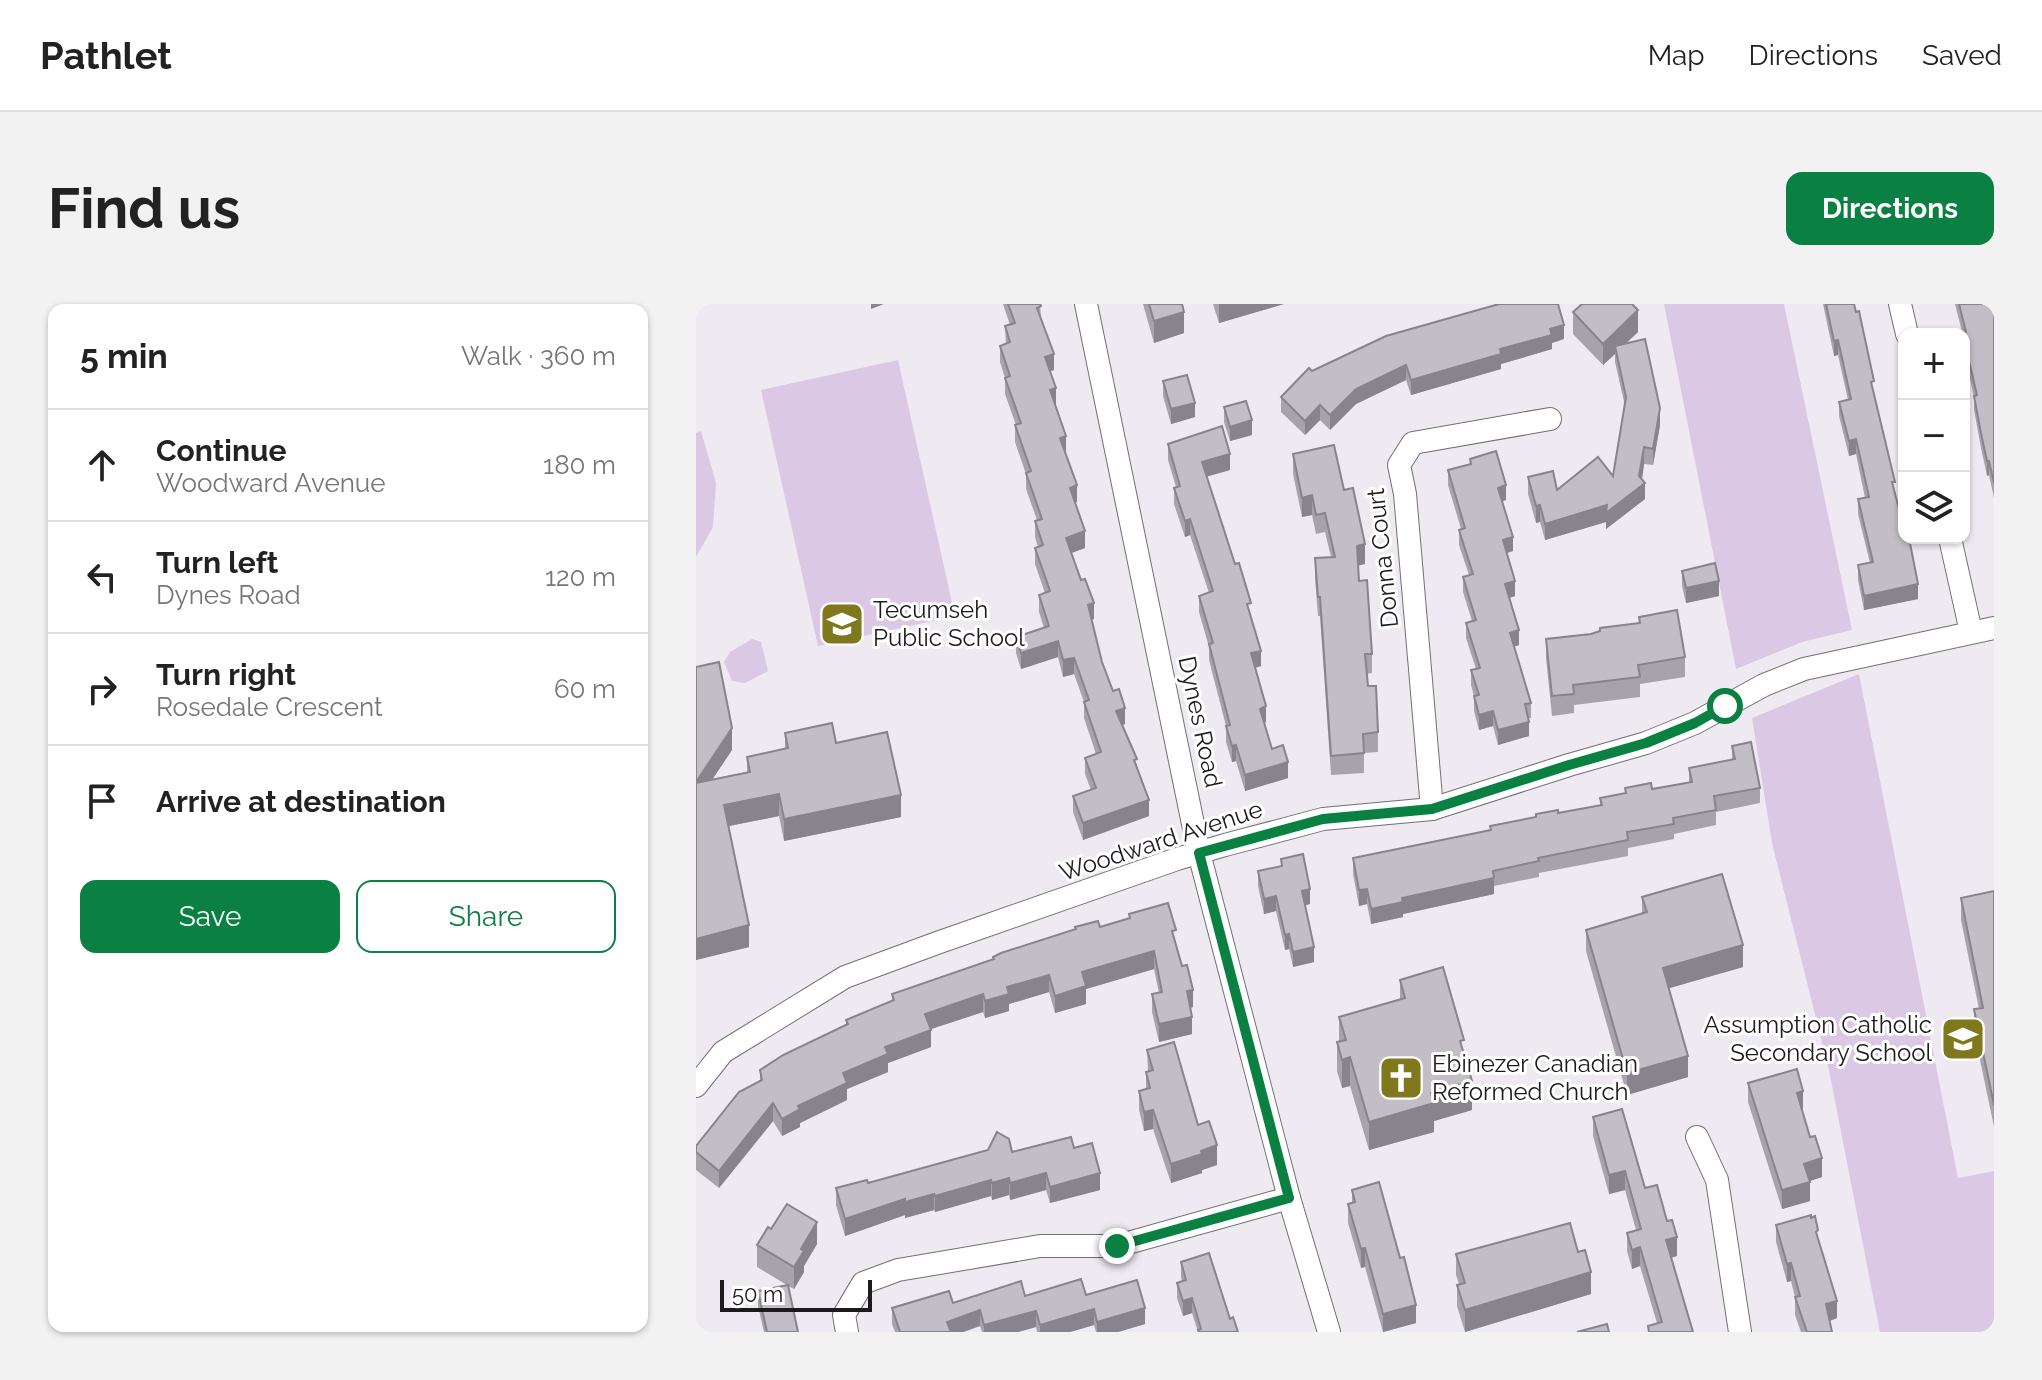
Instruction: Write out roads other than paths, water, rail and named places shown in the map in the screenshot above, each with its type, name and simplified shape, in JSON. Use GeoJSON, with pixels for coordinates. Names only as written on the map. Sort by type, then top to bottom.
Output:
{"type":"FeatureCollection","features":[{"type":"Feature","properties":{"kind":"street","name":"Dynes Road"},"geometry":{"type":"LineString","coordinates":[[1086,304],[1199,853],[1289,1198],[1329,1332]]}},
{"type":"Feature","properties":{"kind":"street"},"geometry":{"type":"LineString","coordinates":[[1900,304],[1906,328]]}},
{"type":"Feature","properties":{"kind":"street","name":"Donna Court"},"geometry":{"type":"LineString","coordinates":[[1432,809],[1405,494],[1399,465],[1413,443],[1550,419]]}},
{"type":"Feature","properties":{"kind":"street"},"geometry":{"type":"LineString","coordinates":[[1951,544],[1971,632]]}},
{"type":"Feature","properties":{"kind":"street","name":"Woodward Avenue"},"geometry":{"type":"LineString","coordinates":[[696,1086],[723,1052],[845,977],[952,938],[1199,853],[1323,819],[1432,809],[1646,743],[1695,723],[1764,685],[1804,669],[1994,628]]}},
{"type":"Feature","properties":{"kind":"street"},"geometry":{"type":"LineString","coordinates":[[1697,1137],[1717,1180],[1740,1332]]}},
{"type":"Feature","properties":{"kind":"street"},"geometry":{"type":"LineString","coordinates":[[847,1332],[844,1315],[863,1283],[898,1270],[1040,1246],[1117,1246],[1289,1198]]}},
{"type":"Feature","properties":{"kind":"place","name":"Tecumseh Public School"},"geometry":{"type":"Point","coordinates":[842,624]}},
{"type":"Feature","properties":{"kind":"place","name":"Assumption Catholic Secondary School"},"geometry":{"type":"Point","coordinates":[1963,1039]}},
{"type":"Feature","properties":{"kind":"place","name":"Ebinezer Canadian Reformed Church"},"geometry":{"type":"Point","coordinates":[1401,1078]}}]}
